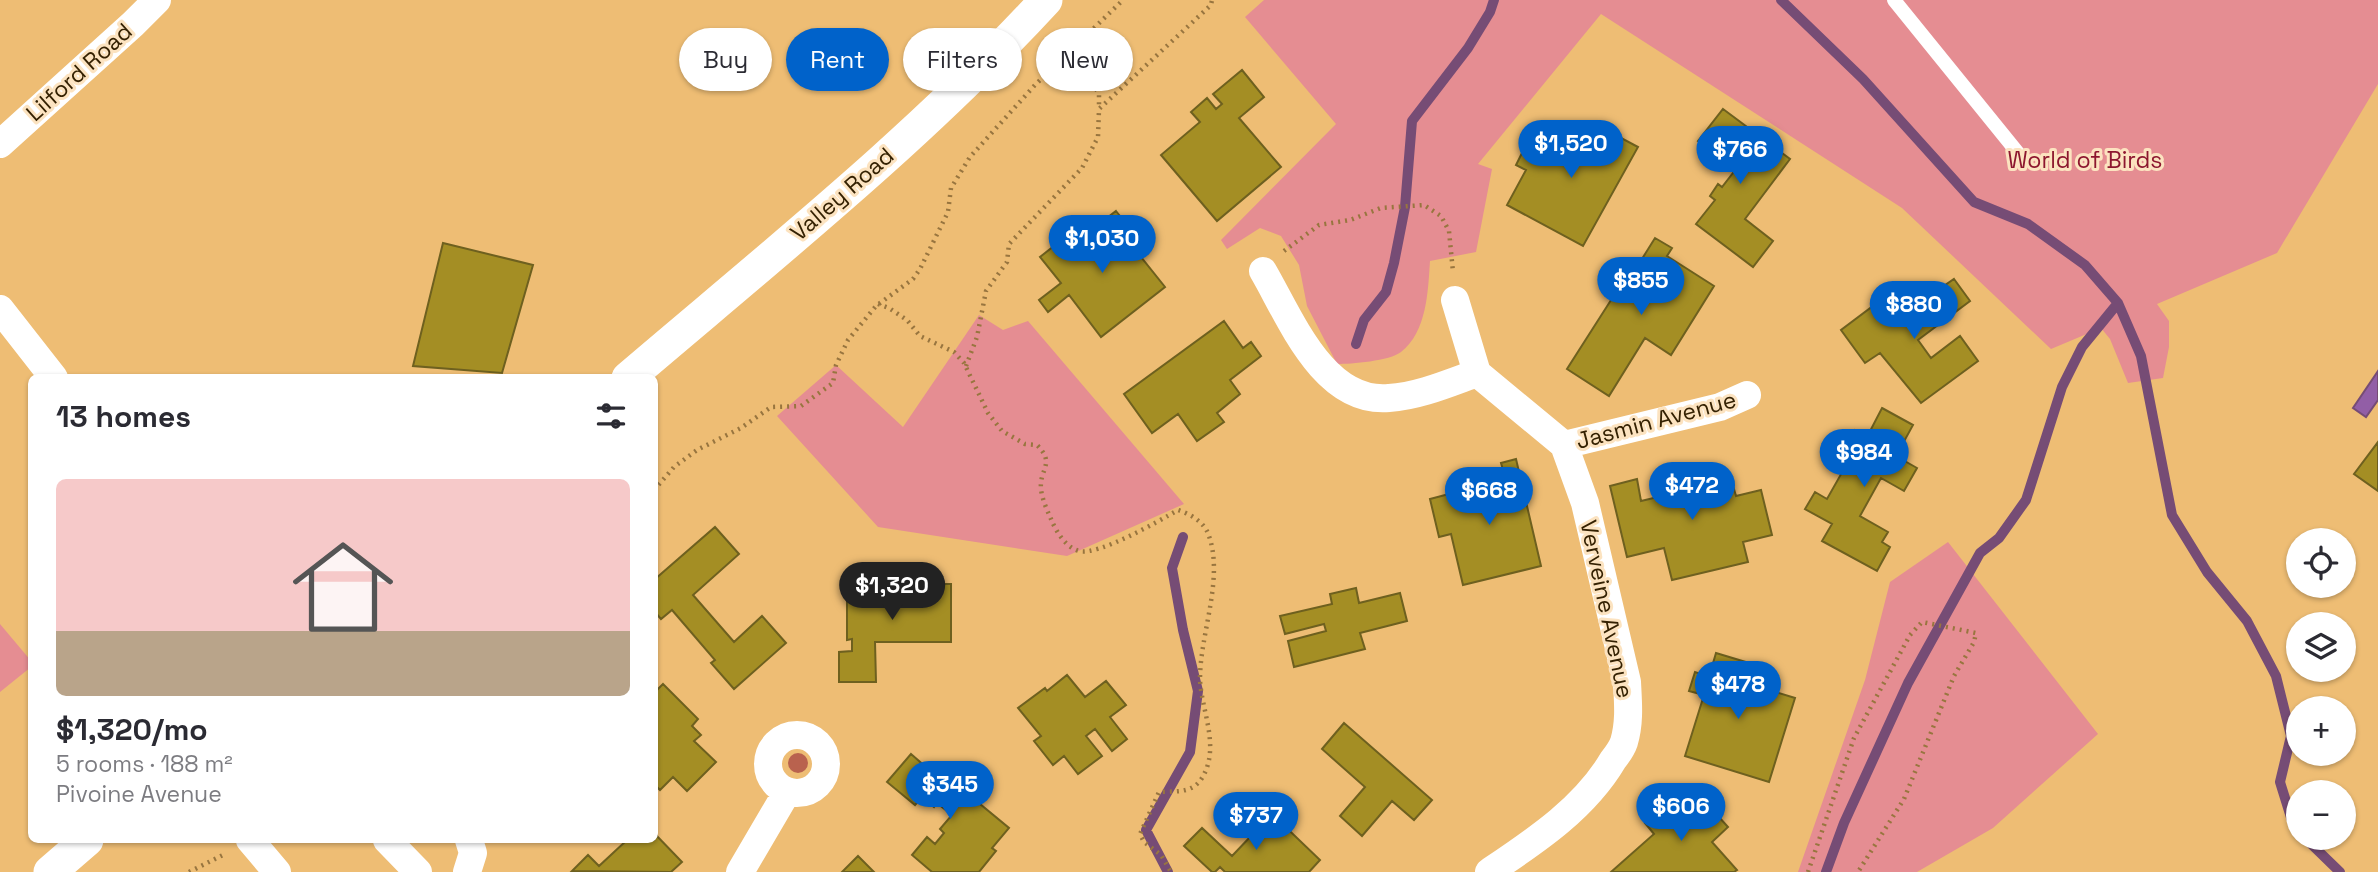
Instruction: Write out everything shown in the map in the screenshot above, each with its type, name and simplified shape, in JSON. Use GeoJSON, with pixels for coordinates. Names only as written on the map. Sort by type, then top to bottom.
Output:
{"type":"FeatureCollection","features":[{"type":"Feature","properties":{"kind":"street","name":"Lilford Road"},"geometry":{"type":"LineString","coordinates":[[0,144],[134,24],[157,0]]}},
{"type":"Feature","properties":{"kind":"street","name":"Valley Road"},"geometry":{"type":"LineString","coordinates":[[633,374],[885,157],[951,97],[1046,0]]}},
{"type":"Feature","properties":{"kind":"street"},"geometry":{"type":"LineString","coordinates":[[1263,271],[1312,357],[1343,386],[1364,396],[1387,398],[1432,389],[1477,373]]}},
{"type":"Feature","properties":{"kind":"street"},"geometry":{"type":"LineString","coordinates":[[1455,300],[1477,373],[1564,445]]}},
{"type":"Feature","properties":{"kind":"street"},"geometry":{"type":"LineString","coordinates":[[0,309],[51,374]]}},
{"type":"Feature","properties":{"kind":"street","name":"Jasmin Avenue"},"geometry":{"type":"LineString","coordinates":[[1564,445],[1720,407],[1747,395]]}},
{"type":"Feature","properties":{"kind":"street","name":"Verveine Avenue"},"geometry":{"type":"LineString","coordinates":[[1489,872],[1571,812],[1608,770],[1624,743],[1629,713],[1627,682],[1584,503],[1564,445]]}},
{"type":"Feature","properties":{"kind":"street"},"geometry":{"type":"LineString","coordinates":[[740,872],[787,792]]}},
{"type":"Feature","properties":{"kind":"street"},"geometry":{"type":"LineString","coordinates":[[50,872],[84,843]]}},
{"type":"Feature","properties":{"kind":"street"},"geometry":{"type":"LineString","coordinates":[[253,843],[277,872]]}},
{"type":"Feature","properties":{"kind":"street"},"geometry":{"type":"LineString","coordinates":[[390,843],[418,872]]}},
{"type":"Feature","properties":{"kind":"street"},"geometry":{"type":"LineString","coordinates":[[455,843],[460,872]]}},
{"type":"Feature","properties":{"kind":"street"},"geometry":{"type":"LineString","coordinates":[[467,872],[473,853],[470,843]]}},
{"type":"Feature","properties":{"kind":"lane"},"geometry":{"type":"LineString","coordinates":[[1894,0],[2022,158]]}},
{"type":"Feature","properties":{"kind":"path"},"geometry":{"type":"LineString","coordinates":[[1093,28],[1123,0]]}},
{"type":"Feature","properties":{"kind":"path"},"geometry":{"type":"LineString","coordinates":[[1100,109],[1211,5],[1212,0]]}},
{"type":"Feature","properties":{"kind":"path"},"geometry":{"type":"LineString","coordinates":[[658,485],[674,467],[697,450],[741,428],[771,408],[801,406],[833,383],[835,365],[848,340],[878,304],[913,279],[920,269],[948,212],[951,188],[970,157],[1036,84]]}},
{"type":"Feature","properties":{"kind":"path"},"geometry":{"type":"LineString","coordinates":[[966,368],[977,337],[986,291],[1007,262],[1009,244],[1082,168],[1098,137],[1100,109],[1097,91]]}},
{"type":"Feature","properties":{"kind":"path"},"geometry":{"type":"LineString","coordinates":[[1263,271],[1288,247],[1319,226],[1350,220],[1381,208],[1424,205],[1441,216],[1449,231],[1455,300]]}},
{"type":"Feature","properties":{"kind":"path"},"geometry":{"type":"LineString","coordinates":[[878,304],[906,320],[920,336],[954,352],[966,368],[988,413],[1002,431],[1025,444],[1037,444],[1045,454],[1046,468],[1040,487],[1057,533],[1079,551],[1097,549],[1178,510],[1192,515],[1209,533],[1214,558],[1200,679],[1210,737],[1203,776],[1194,788],[1159,792],[1140,834],[1144,842],[1161,855],[1171,872]]}},
{"type":"Feature","properties":{"kind":"path"},"geometry":{"type":"LineString","coordinates":[[1808,872],[1854,738],[1910,635],[1922,622],[1976,633],[1974,642],[1954,676],[1905,799],[1858,872]]}},
{"type":"Feature","properties":{"kind":"path"},"geometry":{"type":"LineString","coordinates":[[189,872],[247,843]]}},
{"type":"Feature","properties":{"kind":"green space","name":"World of Birds"},"geometry":{"type":"Polygon","coordinates":[[[1264,0],[2378,0],[2378,84],[2277,253],[2157,304],[2169,321],[2169,347],[2163,378],[2128,383],[2110,339],[2101,328],[2051,349],[1902,208],[1601,14],[1478,164],[1492,169],[1476,252],[1430,261],[1424,310],[1410,344],[1388,358],[1337,364],[1307,306],[1299,265],[1281,236],[1260,228],[1227,249],[1221,240],[1336,124],[1245,17],[1264,0]]]}},
{"type":"Feature","properties":{"kind":"green space"},"geometry":{"type":"Polygon","coordinates":[[[979,315],[1003,330],[1028,321],[1184,504],[1067,556],[878,527],[777,416],[836,365],[903,427],[979,315]]]}},
{"type":"Feature","properties":{"kind":"green space"},"geometry":{"type":"Polygon","coordinates":[[[1948,542],[2098,734],[1993,828],[1917,872],[1798,872],[1865,680],[1890,582],[1948,542]]]}},
{"type":"Feature","properties":{"kind":"green space"},"geometry":{"type":"Polygon","coordinates":[[[0,624],[28,657],[28,669],[0,692],[0,624]]]}},
{"type":"Feature","properties":{"kind":"shaded area"},"geometry":{"type":"Polygon","coordinates":[[[2378,371],[2378,400],[2366,417],[2353,408],[2378,371]]]}},
{"type":"Feature","properties":{"kind":"building"},"geometry":{"type":"Polygon","coordinates":[[[1242,70],[1264,97],[1239,118],[1281,167],[1217,221],[1161,155],[1200,122],[1191,112],[1207,98],[1216,109],[1222,104],[1213,94],[1242,70]]]}},
{"type":"Feature","properties":{"kind":"building"},"geometry":{"type":"Polygon","coordinates":[[[1723,109],[1790,159],[1745,219],[1773,241],[1753,267],[1696,224],[1715,200],[1710,196],[1718,184],[1722,187],[1736,169],[1698,141],[1723,109]]]}},
{"type":"Feature","properties":{"kind":"building"},"geometry":{"type":"Polygon","coordinates":[[[1555,122],[1585,138],[1594,122],[1606,129],[1601,138],[1607,142],[1612,133],[1638,147],[1583,246],[1507,205],[1526,170],[1516,165],[1525,147],[1537,154],[1555,122]]]}},
{"type":"Feature","properties":{"kind":"building"},"geometry":{"type":"Polygon","coordinates":[[[1116,211],[1140,241],[1133,247],[1165,287],[1101,337],[1069,295],[1048,312],[1039,300],[1061,283],[1040,257],[1054,246],[1062,256],[1072,249],[1066,241],[1076,234],[1080,239],[1116,211]]]}},
{"type":"Feature","properties":{"kind":"building"},"geometry":{"type":"Polygon","coordinates":[[[1655,238],[1672,248],[1667,256],[1714,286],[1671,355],[1645,338],[1609,396],[1567,369],[1620,286],[1612,282],[1621,268],[1632,275],[1655,238]]]}},
{"type":"Feature","properties":{"kind":"building"},"geometry":{"type":"Polygon","coordinates":[[[443,243],[533,265],[502,373],[413,366],[443,243]]]}},
{"type":"Feature","properties":{"kind":"building"},"geometry":{"type":"Polygon","coordinates":[[[1954,279],[1970,301],[1918,340],[1931,358],[1960,336],[1978,361],[1921,403],[1880,353],[1865,363],[1841,330],[1881,300],[1896,319],[1954,279]]]}},
{"type":"Feature","properties":{"kind":"building"},"geometry":{"type":"Polygon","coordinates":[[[1224,321],[1243,348],[1251,342],[1261,356],[1230,380],[1240,394],[1217,413],[1224,422],[1197,441],[1178,414],[1152,433],[1124,394],[1224,321]]]}},
{"type":"Feature","properties":{"kind":"building"},"geometry":{"type":"Polygon","coordinates":[[[1882,408],[1913,425],[1896,456],[1917,468],[1904,491],[1881,478],[1860,516],[1888,532],[1882,542],[1890,547],[1877,571],[1822,541],[1832,524],[1805,509],[1815,492],[1827,499],[1844,469],[1835,464],[1855,430],[1867,437],[1882,408]]]}},
{"type":"Feature","properties":{"kind":"building"},"geometry":{"type":"Polygon","coordinates":[[[2378,442],[2378,491],[2354,474],[2378,442]]]}},
{"type":"Feature","properties":{"kind":"building"},"geometry":{"type":"Polygon","coordinates":[[[1516,459],[1541,566],[1463,585],[1451,534],[1439,537],[1430,499],[1468,489],[1465,477],[1482,473],[1485,485],[1506,480],[1501,463],[1516,459]]]}},
{"type":"Feature","properties":{"kind":"building"},"geometry":{"type":"Polygon","coordinates":[[[1722,466],[1725,477],[1730,475],[1736,496],[1761,490],[1772,535],[1743,542],[1748,562],[1672,580],[1664,548],[1627,557],[1610,486],[1637,479],[1641,501],[1679,492],[1675,477],[1722,466]]]}},
{"type":"Feature","properties":{"kind":"building"},"geometry":{"type":"Polygon","coordinates":[[[715,527],[739,554],[693,595],[734,642],[762,616],[786,643],[734,689],[711,663],[715,660],[672,610],[661,619],[658,616],[658,577],[715,527]]]}},
{"type":"Feature","properties":{"kind":"building"},"geometry":{"type":"Polygon","coordinates":[[[847,584],[951,584],[951,642],[875,642],[876,682],[839,682],[839,652],[852,651],[852,639],[847,640],[847,584]]]}},
{"type":"Feature","properties":{"kind":"building"},"geometry":{"type":"Polygon","coordinates":[[[1356,588],[1359,603],[1400,593],[1407,621],[1360,633],[1365,649],[1294,667],[1288,641],[1326,631],[1324,624],[1285,634],[1280,616],[1332,604],[1330,594],[1356,588]]]}},
{"type":"Feature","properties":{"kind":"building"},"geometry":{"type":"Polygon","coordinates":[[[1716,653],[1749,663],[1743,682],[1795,698],[1769,782],[1685,756],[1704,695],[1689,691],[1695,672],[1709,677],[1716,653]]]}},
{"type":"Feature","properties":{"kind":"building"},"geometry":{"type":"Polygon","coordinates":[[[1067,675],[1085,697],[1106,681],[1126,705],[1110,717],[1127,739],[1112,751],[1095,729],[1086,736],[1102,756],[1078,774],[1064,756],[1053,765],[1034,741],[1041,736],[1018,708],[1067,675]]]}},
{"type":"Feature","properties":{"kind":"building"},"geometry":{"type":"Polygon","coordinates":[[[663,684],[698,719],[692,726],[701,735],[694,741],[716,762],[687,791],[673,777],[660,790],[658,788],[658,689],[663,684]]]}},
{"type":"Feature","properties":{"kind":"building"},"geometry":{"type":"Polygon","coordinates":[[[1344,723],[1432,800],[1414,820],[1392,801],[1362,836],[1340,816],[1365,787],[1322,749],[1344,723]]]}},
{"type":"Feature","properties":{"kind":"building"},"geometry":{"type":"Polygon","coordinates":[[[911,754],[942,781],[946,776],[1009,828],[992,848],[996,851],[979,872],[932,872],[912,855],[927,837],[935,844],[944,833],[940,829],[952,815],[937,803],[934,807],[922,797],[915,805],[887,782],[911,754]]]}},
{"type":"Feature","properties":{"kind":"building"},"geometry":{"type":"Polygon","coordinates":[[[1698,794],[1728,827],[1712,842],[1737,870],[1611,872],[1654,834],[1645,823],[1661,809],[1670,819],[1698,794]]]}},
{"type":"Feature","properties":{"kind":"building"},"geometry":{"type":"Polygon","coordinates":[[[1272,814],[1320,860],[1309,872],[1225,872],[1220,867],[1212,872],[1184,846],[1202,828],[1232,856],[1272,814]]]}},
{"type":"Feature","properties":{"kind":"building"},"geometry":{"type":"Polygon","coordinates":[[[658,837],[682,862],[671,872],[572,871],[588,855],[599,866],[624,843],[658,843],[658,837]]]}},
{"type":"Feature","properties":{"kind":"building"},"geometry":{"type":"Polygon","coordinates":[[[858,856],[874,872],[842,872],[858,856]]]}},
{"type":"Feature","properties":{"kind":"waterway"},"geometry":{"type":"LineString","coordinates":[[1356,344],[1364,320],[1386,292],[1394,263],[1405,207],[1412,121],[1468,48],[1490,12],[1494,0]]}},
{"type":"Feature","properties":{"kind":"waterway"},"geometry":{"type":"LineString","coordinates":[[1781,0],[1863,79],[1974,202],[2028,224],[2085,265],[2118,303],[2141,356],[2172,515],[2207,572],[2247,621],[2276,676],[2291,736],[2280,782],[2286,801]]}},
{"type":"Feature","properties":{"kind":"waterway"},"geometry":{"type":"LineString","coordinates":[[1826,872],[1844,823],[1908,683],[1980,553],[1999,538],[2026,500],[2062,387],[2082,347],[2118,303]]}},
{"type":"Feature","properties":{"kind":"waterway"},"geometry":{"type":"LineString","coordinates":[[1168,872],[1146,830],[1190,752],[1198,691],[1172,568],[1183,537]]}},
{"type":"Feature","properties":{"kind":"waterway"},"geometry":{"type":"LineString","coordinates":[[2317,850],[2340,872]]}}]}
